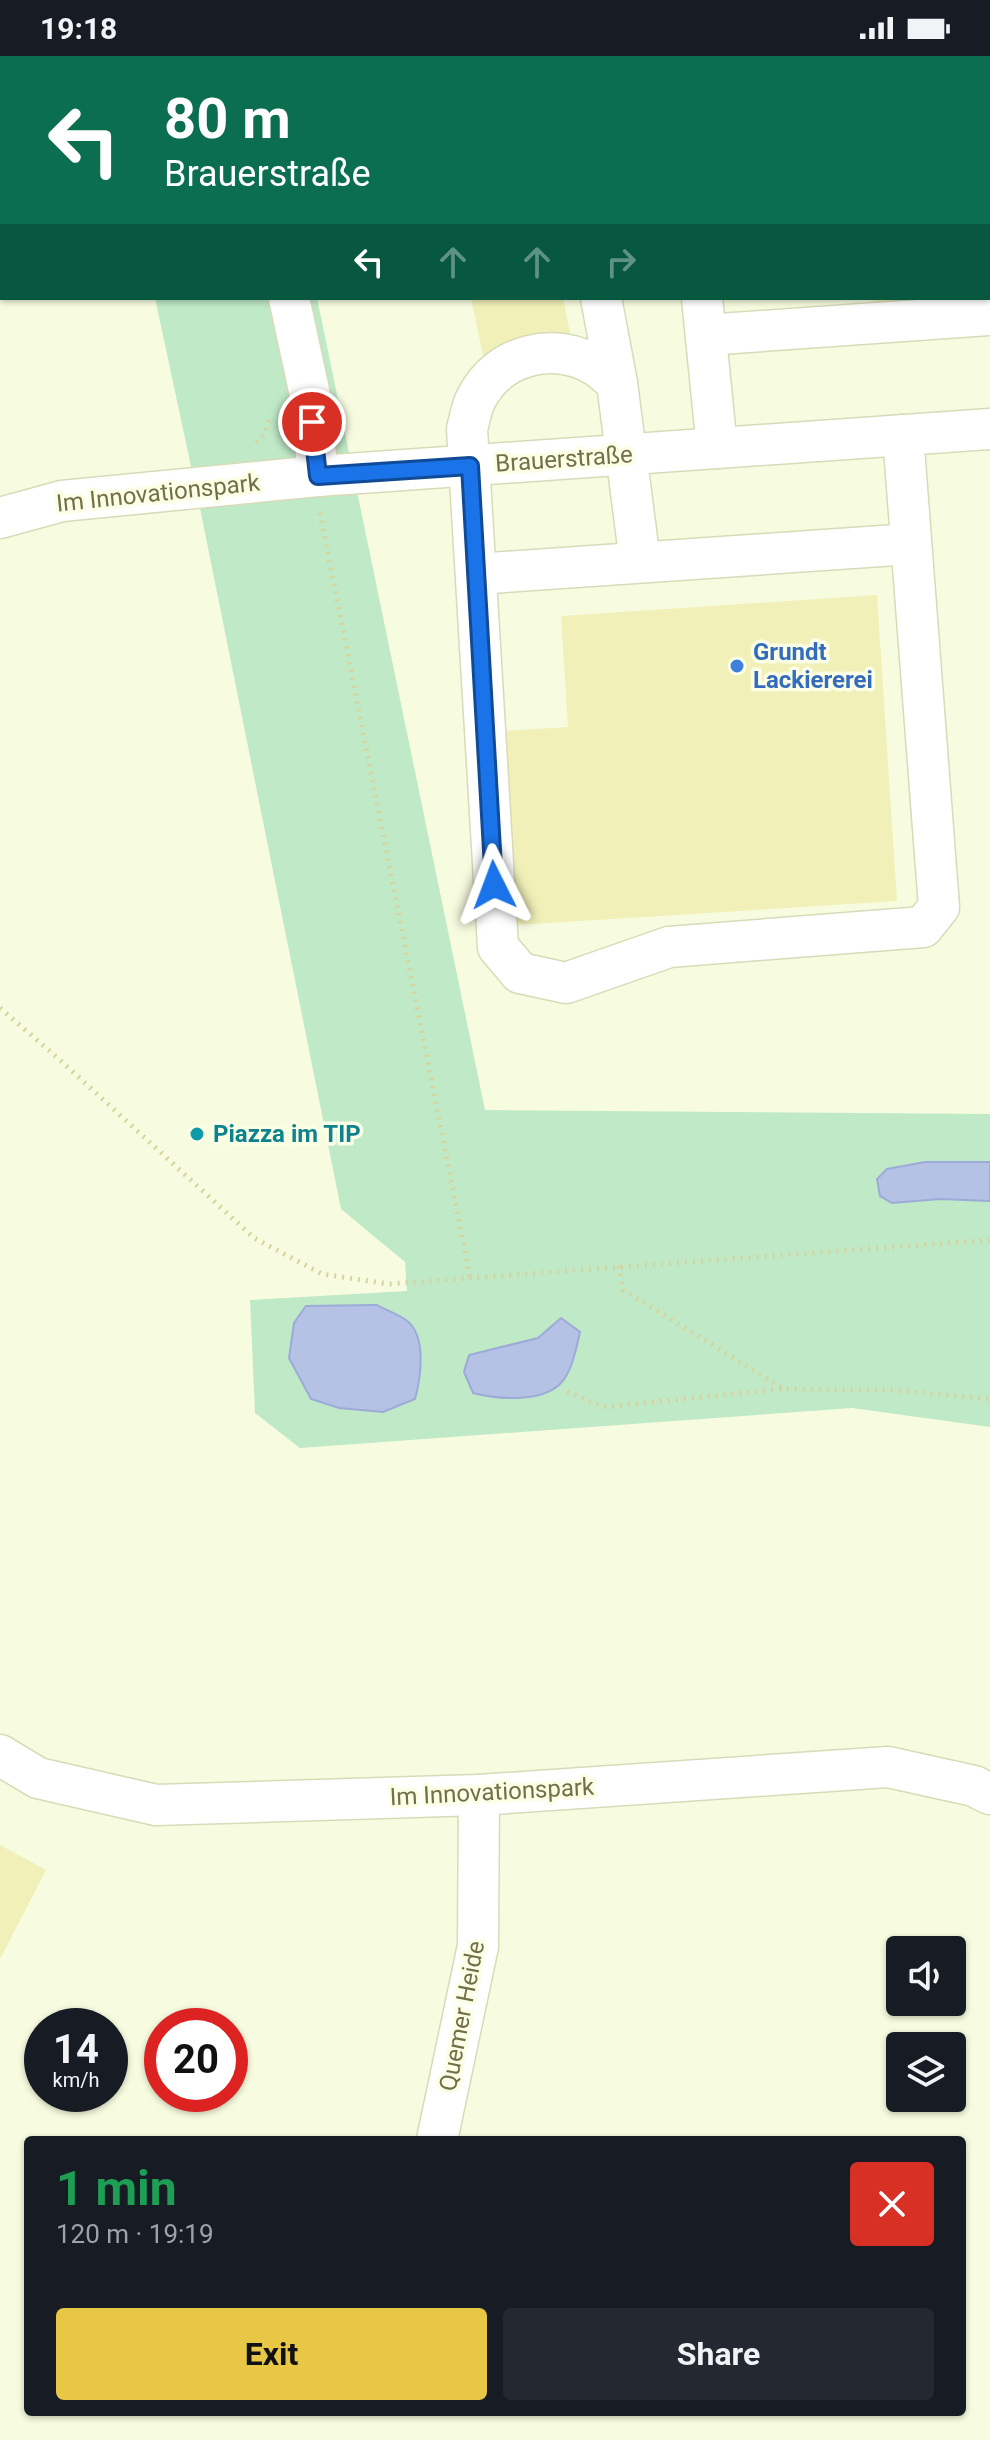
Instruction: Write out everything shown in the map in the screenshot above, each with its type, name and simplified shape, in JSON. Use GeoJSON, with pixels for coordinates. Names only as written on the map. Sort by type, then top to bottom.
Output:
{"type":"FeatureCollection","features":[{"type":"Feature","properties":{"kind":"street"},"geometry":{"type":"LineString","coordinates":[[289,300],[310,395],[318,476]]}},
{"type":"Feature","properties":{"kind":"street"},"geometry":{"type":"LineString","coordinates":[[601,300],[617,383],[640,562]]}},
{"type":"Feature","properties":{"kind":"street"},"geometry":{"type":"LineString","coordinates":[[717,448],[704,316],[990,315]]}},
{"type":"Feature","properties":{"kind":"street"},"geometry":{"type":"LineString","coordinates":[[617,383],[596,366],[565,355],[536,353],[508,363],[489,378],[475,400],[467,429],[498,947],[520,973],[566,983],[669,947],[923,927],[939,907],[903,435]]}},
{"type":"Feature","properties":{"kind":"street","name":"Brauerstraße"},"geometry":{"type":"LineString","coordinates":[[318,476],[990,429]]}},
{"type":"Feature","properties":{"kind":"street","name":"Im Innovationspark"},"geometry":{"type":"LineString","coordinates":[[0,518],[62,501],[318,476]]}},
{"type":"Feature","properties":{"kind":"street"},"geometry":{"type":"LineString","coordinates":[[476,574],[911,544]]}},
{"type":"Feature","properties":{"kind":"street","name":"Im Innovationspark"},"geometry":{"type":"LineString","coordinates":[[0,1755],[38,1778],[156,1805],[479,1795],[888,1767],[974,1786],[990,1794]]}},
{"type":"Feature","properties":{"kind":"street","name":"Quemer Heide"},"geometry":{"type":"LineString","coordinates":[[438,2136],[478,1946],[479,1795]]}},
{"type":"Feature","properties":{"kind":"path"},"geometry":{"type":"LineString","coordinates":[[249,446],[265,433],[271,412]]}},
{"type":"Feature","properties":{"kind":"path"},"geometry":{"type":"LineString","coordinates":[[318,476],[320,518],[470,1277]]}},
{"type":"Feature","properties":{"kind":"path"},"geometry":{"type":"LineString","coordinates":[[0,1008],[254,1238],[322,1274],[389,1284],[990,1240]]}},
{"type":"Feature","properties":{"kind":"path"},"geometry":{"type":"LineString","coordinates":[[619,1266],[623,1290],[784,1389]]}},
{"type":"Feature","properties":{"kind":"path"},"geometry":{"type":"LineString","coordinates":[[567,1392],[604,1407],[784,1389],[893,1390],[990,1399]]}},
{"type":"Feature","properties":{"kind":"green space"},"geometry":{"type":"Polygon","coordinates":[[[155,300],[317,300],[485,1110],[990,1114],[990,1162],[925,1162],[887,1169],[940,1199],[990,1201],[990,1427],[852,1408],[300,1448],[255,1413],[250,1300],[407,1291],[405,1262],[341,1209],[155,300]],[[538,1338],[469,1355],[464,1372],[538,1338]]]}},
{"type":"Feature","properties":{"kind":"water"},"geometry":{"type":"Polygon","coordinates":[[[925,1162],[990,1162],[990,1201],[940,1199],[892,1203],[880,1196],[877,1179],[887,1169],[925,1162]]]}},
{"type":"Feature","properties":{"kind":"water"},"geometry":{"type":"Polygon","coordinates":[[[377,1305],[406,1320],[417,1336],[421,1357],[415,1399],[383,1412],[339,1408],[311,1399],[289,1358],[294,1323],[306,1306],[377,1305]]]}},
{"type":"Feature","properties":{"kind":"water"},"geometry":{"type":"Polygon","coordinates":[[[561,1318],[580,1332],[570,1367],[559,1385],[529,1397],[505,1398],[473,1393],[464,1372],[469,1355],[538,1338],[561,1318]]]}},
{"type":"Feature","properties":{"kind":"building"},"geometry":{"type":"Polygon","coordinates":[[[471,300],[563,300],[571,338],[483,355],[471,300]]]}},
{"type":"Feature","properties":{"kind":"building"},"geometry":{"type":"Polygon","coordinates":[[[875,300],[908,300],[875,303],[875,300]]]}},
{"type":"Feature","properties":{"kind":"building"},"geometry":{"type":"Polygon","coordinates":[[[877,595],[897,901],[516,925],[503,731],[568,727],[561,616],[877,595]]]}},
{"type":"Feature","properties":{"kind":"building"},"geometry":{"type":"Polygon","coordinates":[[[0,1845],[46,1870],[0,1959],[0,1845]]]}},
{"type":"Feature","properties":{"kind":"place","name":"Grundt Lackiererei"},"geometry":{"type":"Point","coordinates":[737,666]}},
{"type":"Feature","properties":{"kind":"place","name":"Piazza im TIP"},"geometry":{"type":"Point","coordinates":[197,1134]}},
{"type":"Feature","properties":{"kind":"route"},"geometry":{"type":"LineString","coordinates":[[312,422],[318,476],[470,466],[494,885]]}}]}
